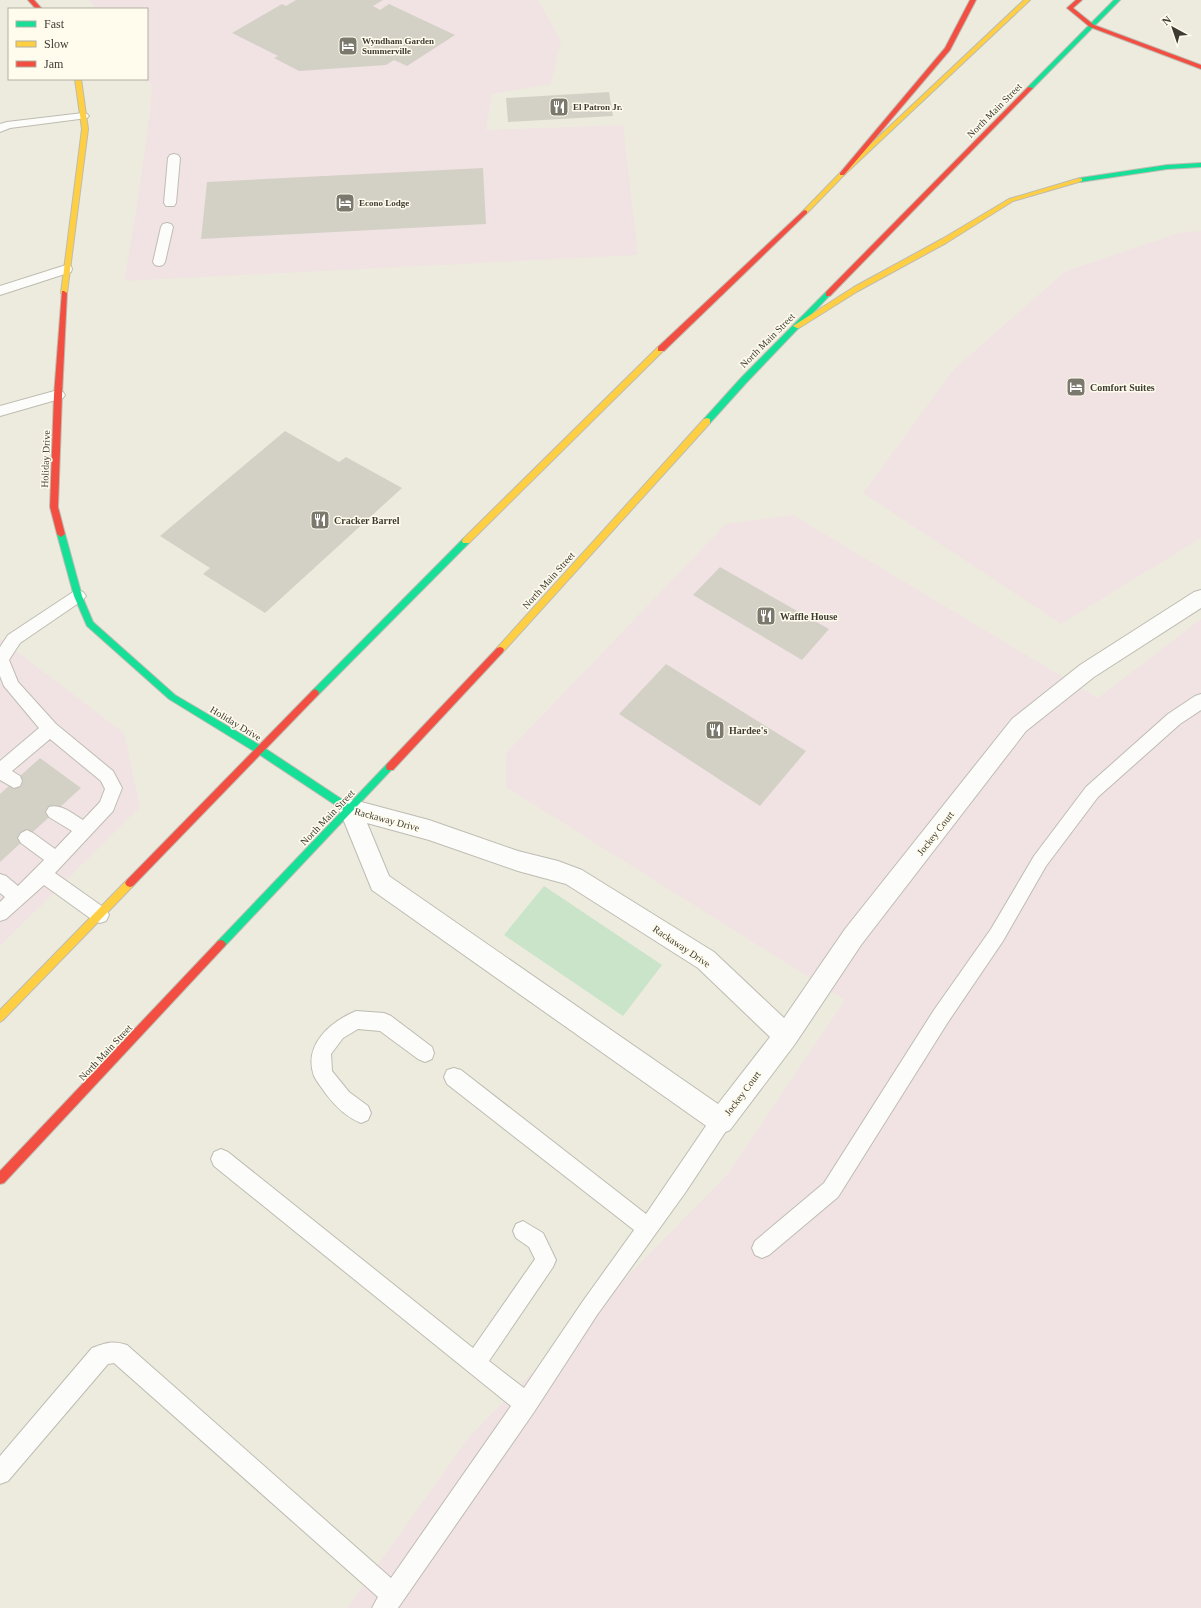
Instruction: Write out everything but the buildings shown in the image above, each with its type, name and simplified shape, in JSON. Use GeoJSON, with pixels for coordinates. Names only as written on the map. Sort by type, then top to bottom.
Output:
{"type":"FeatureCollection","features":[{"type":"Feature","properties":{"kind":"main road"},"geometry":{"type":"LineString","coordinates":[[31,0],[38,8]]}},
{"type":"Feature","properties":{"kind":"main road"},"geometry":{"type":"LineString","coordinates":[[842,174],[948,49],[974,0]]}},
{"type":"Feature","properties":{"kind":"main road"},"geometry":{"type":"LineString","coordinates":[[0,1018],[390,616],[668,342],[804,213],[842,174],[1027,0]]}},
{"type":"Feature","properties":{"kind":"main road"},"geometry":{"type":"LineString","coordinates":[[1079,0],[1070,8],[1092,26],[1201,67]]}},
{"type":"Feature","properties":{"kind":"main road","name":"North Main Street"},"geometry":{"type":"LineString","coordinates":[[0,1179],[471,682],[744,380],[1117,0]]}},
{"type":"Feature","properties":{"kind":"main road","name":"Holiday Drive"},"geometry":{"type":"LineString","coordinates":[[78,80],[85,129],[66,269],[58,395],[54,507],[78,596],[90,624],[172,697],[260,750],[350,809]]}},
{"type":"Feature","properties":{"kind":"main road"},"geometry":{"type":"LineString","coordinates":[[797,326],[856,289],[944,241],[1011,200],[1088,178],[1167,167],[1201,165]]}},
{"type":"Feature","properties":{"kind":"street","name":"Jockey Court"},"geometry":{"type":"LineString","coordinates":[[721,1121],[786,1036],[853,937],[1019,725],[1087,671],[1201,598]]}},
{"type":"Feature","properties":{"kind":"street","name":"Rackaway Drive"},"geometry":{"type":"LineString","coordinates":[[350,809],[429,830],[518,861],[558,871],[574,877],[706,960],[786,1036]]}},
{"type":"Feature","properties":{"kind":"street","name":"Rackaway Drive"},"geometry":{"type":"LineString","coordinates":[[350,809],[380,883],[721,1121]]}},
{"type":"Feature","properties":{"kind":"lane"},"geometry":{"type":"LineString","coordinates":[[2,125],[83,116]]}},
{"type":"Feature","properties":{"kind":"lane"},"geometry":{"type":"LineString","coordinates":[[170,203],[174,158]]}},
{"type":"Feature","properties":{"kind":"lane"},"geometry":{"type":"LineString","coordinates":[[159,262],[166,227]]}},
{"type":"Feature","properties":{"kind":"lane"},"geometry":{"type":"LineString","coordinates":[[0,291],[66,269]]}},
{"type":"Feature","properties":{"kind":"lane"},"geometry":{"type":"LineString","coordinates":[[0,411],[58,395]]}},
{"type":"Feature","properties":{"kind":"lane"},"geometry":{"type":"LineString","coordinates":[[0,913],[43,874],[107,806],[114,788],[107,776],[50,729],[12,686],[1,659],[14,639],[78,596]]}},
{"type":"Feature","properties":{"kind":"lane"},"geometry":{"type":"LineString","coordinates":[[762,1248],[831,1190],[941,1016],[997,935],[1040,861],[1092,792],[1174,719],[1201,701]]}},
{"type":"Feature","properties":{"kind":"lane"},"geometry":{"type":"LineString","coordinates":[[14,781],[0,771],[50,729]]}},
{"type":"Feature","properties":{"kind":"lane"},"geometry":{"type":"LineString","coordinates":[[55,812],[85,830]]}},
{"type":"Feature","properties":{"kind":"lane"},"geometry":{"type":"LineString","coordinates":[[26,838],[56,859]]}},
{"type":"Feature","properties":{"kind":"lane"},"geometry":{"type":"LineString","coordinates":[[43,874],[100,915]]}},
{"type":"Feature","properties":{"kind":"lane"},"geometry":{"type":"LineString","coordinates":[[0,882],[18,897]]}},
{"type":"Feature","properties":{"kind":"lane"},"geometry":{"type":"LineString","coordinates":[[360,1113],[342,1099],[323,1074],[321,1052],[336,1032],[356,1020],[384,1022],[425,1053]]}},
{"type":"Feature","properties":{"kind":"lane"},"geometry":{"type":"LineString","coordinates":[[454,1077],[648,1228]]}},
{"type":"Feature","properties":{"kind":"lane"},"geometry":{"type":"LineString","coordinates":[[0,1473],[100,1356],[109,1352],[119,1353],[389,1602],[526,1404],[590,1308],[678,1186],[721,1121]]}},
{"type":"Feature","properties":{"kind":"lane"},"geometry":{"type":"LineString","coordinates":[[221,1158],[526,1404]]}},
{"type":"Feature","properties":{"kind":"lane"},"geometry":{"type":"LineString","coordinates":[[475,1363],[546,1260],[536,1240],[523,1231]]}},
{"type":"Feature","properties":{"kind":"shaded area"},"geometry":{"type":"Polygon","coordinates":[[[89,0],[538,0],[561,41],[551,84],[492,94],[486,130],[623,125],[638,255],[124,281],[150,113],[152,86],[148,80],[148,8],[95,8],[89,0]]]}},
{"type":"Feature","properties":{"kind":"shaded area"},"geometry":{"type":"Polygon","coordinates":[[[1201,231],[1201,538],[1061,624],[863,493],[955,368],[1066,271],[1179,233],[1201,231]]]}},
{"type":"Feature","properties":{"kind":"shaded area"},"geometry":{"type":"Polygon","coordinates":[[[793,515],[1098,698],[1201,619],[1201,1608],[347,1608],[469,1437],[727,1175],[845,1000],[506,787],[506,753],[726,524],[793,515]]]}},
{"type":"Feature","properties":{"kind":"shaded area"},"geometry":{"type":"Polygon","coordinates":[[[0,639],[124,733],[140,807],[0,946],[0,639]]]}},
{"type":"Feature","properties":{"kind":"green space"},"geometry":{"type":"Polygon","coordinates":[[[544,886],[662,965],[623,1016],[504,935],[544,886]]]}},
{"type":"Feature","properties":{"kind":"traffic: fast"},"geometry":{"type":"LineString","coordinates":[[1030,88],[1117,0]]}},
{"type":"Feature","properties":{"kind":"traffic: fast"},"geometry":{"type":"LineString","coordinates":[[1080,180],[1167,167],[1201,165]]}},
{"type":"Feature","properties":{"kind":"traffic: fast"},"geometry":{"type":"LineString","coordinates":[[707,421],[744,380],[828,294]]}},
{"type":"Feature","properties":{"kind":"traffic: fast"},"geometry":{"type":"LineString","coordinates":[[61,534],[78,596],[90,624],[172,697],[260,750]]}},
{"type":"Feature","properties":{"kind":"traffic: fast"},"geometry":{"type":"LineString","coordinates":[[315,693],[466,541]]}},
{"type":"Feature","properties":{"kind":"traffic: fast"},"geometry":{"type":"LineString","coordinates":[[260,750],[350,809]]}},
{"type":"Feature","properties":{"kind":"traffic: fast"},"geometry":{"type":"LineString","coordinates":[[221,944],[390,767]]}},
{"type":"Feature","properties":{"kind":"traffic: slow"},"geometry":{"type":"LineString","coordinates":[[805,212],[842,174],[1027,0]]}},
{"type":"Feature","properties":{"kind":"traffic: slow"},"geometry":{"type":"LineString","coordinates":[[64,293],[85,129],[78,80]]}},
{"type":"Feature","properties":{"kind":"traffic: slow"},"geometry":{"type":"LineString","coordinates":[[797,326],[856,289],[944,241],[1011,200],[1080,180]]}},
{"type":"Feature","properties":{"kind":"traffic: slow"},"geometry":{"type":"LineString","coordinates":[[466,541],[661,349]]}},
{"type":"Feature","properties":{"kind":"traffic: slow"},"geometry":{"type":"LineString","coordinates":[[500,650],[707,421]]}},
{"type":"Feature","properties":{"kind":"traffic: slow"},"geometry":{"type":"LineString","coordinates":[[0,1017],[130,883]]}},
{"type":"Feature","properties":{"kind":"traffic: jam"},"geometry":{"type":"LineString","coordinates":[[31,0],[38,8]]}},
{"type":"Feature","properties":{"kind":"traffic: jam"},"geometry":{"type":"LineString","coordinates":[[842,174],[948,49],[973,0]]}},
{"type":"Feature","properties":{"kind":"traffic: jam"},"geometry":{"type":"LineString","coordinates":[[1079,0],[1070,8],[1092,26],[1201,67]]}},
{"type":"Feature","properties":{"kind":"traffic: jam"},"geometry":{"type":"LineString","coordinates":[[828,294],[1030,88]]}},
{"type":"Feature","properties":{"kind":"traffic: jam"},"geometry":{"type":"LineString","coordinates":[[661,349],[805,212]]}},
{"type":"Feature","properties":{"kind":"traffic: jam"},"geometry":{"type":"LineString","coordinates":[[61,534],[54,507],[58,395],[64,293]]}},
{"type":"Feature","properties":{"kind":"traffic: jam"},"geometry":{"type":"LineString","coordinates":[[390,767],[500,650]]}},
{"type":"Feature","properties":{"kind":"traffic: jam"},"geometry":{"type":"LineString","coordinates":[[130,883],[315,693]]}},
{"type":"Feature","properties":{"kind":"traffic: jam"},"geometry":{"type":"LineString","coordinates":[[0,1179],[221,944]]}},
{"type":"Feature","properties":{"kind":"place","name":"Wyndham Garden Summerville"},"geometry":{"type":"Point","coordinates":[348,46]}},
{"type":"Feature","properties":{"kind":"place","name":"El Patron Jr."},"geometry":{"type":"Point","coordinates":[559,107]}},
{"type":"Feature","properties":{"kind":"place","name":"Econo Lodge"},"geometry":{"type":"Point","coordinates":[345,203]}},
{"type":"Feature","properties":{"kind":"place","name":"Comfort Suites"},"geometry":{"type":"Point","coordinates":[1076,387]}},
{"type":"Feature","properties":{"kind":"place","name":"Cracker Barrel"},"geometry":{"type":"Point","coordinates":[320,520]}},
{"type":"Feature","properties":{"kind":"place","name":"Waffle House"},"geometry":{"type":"Point","coordinates":[766,616]}},
{"type":"Feature","properties":{"kind":"place","name":"Hardee's"},"geometry":{"type":"Point","coordinates":[715,730]}}]}
